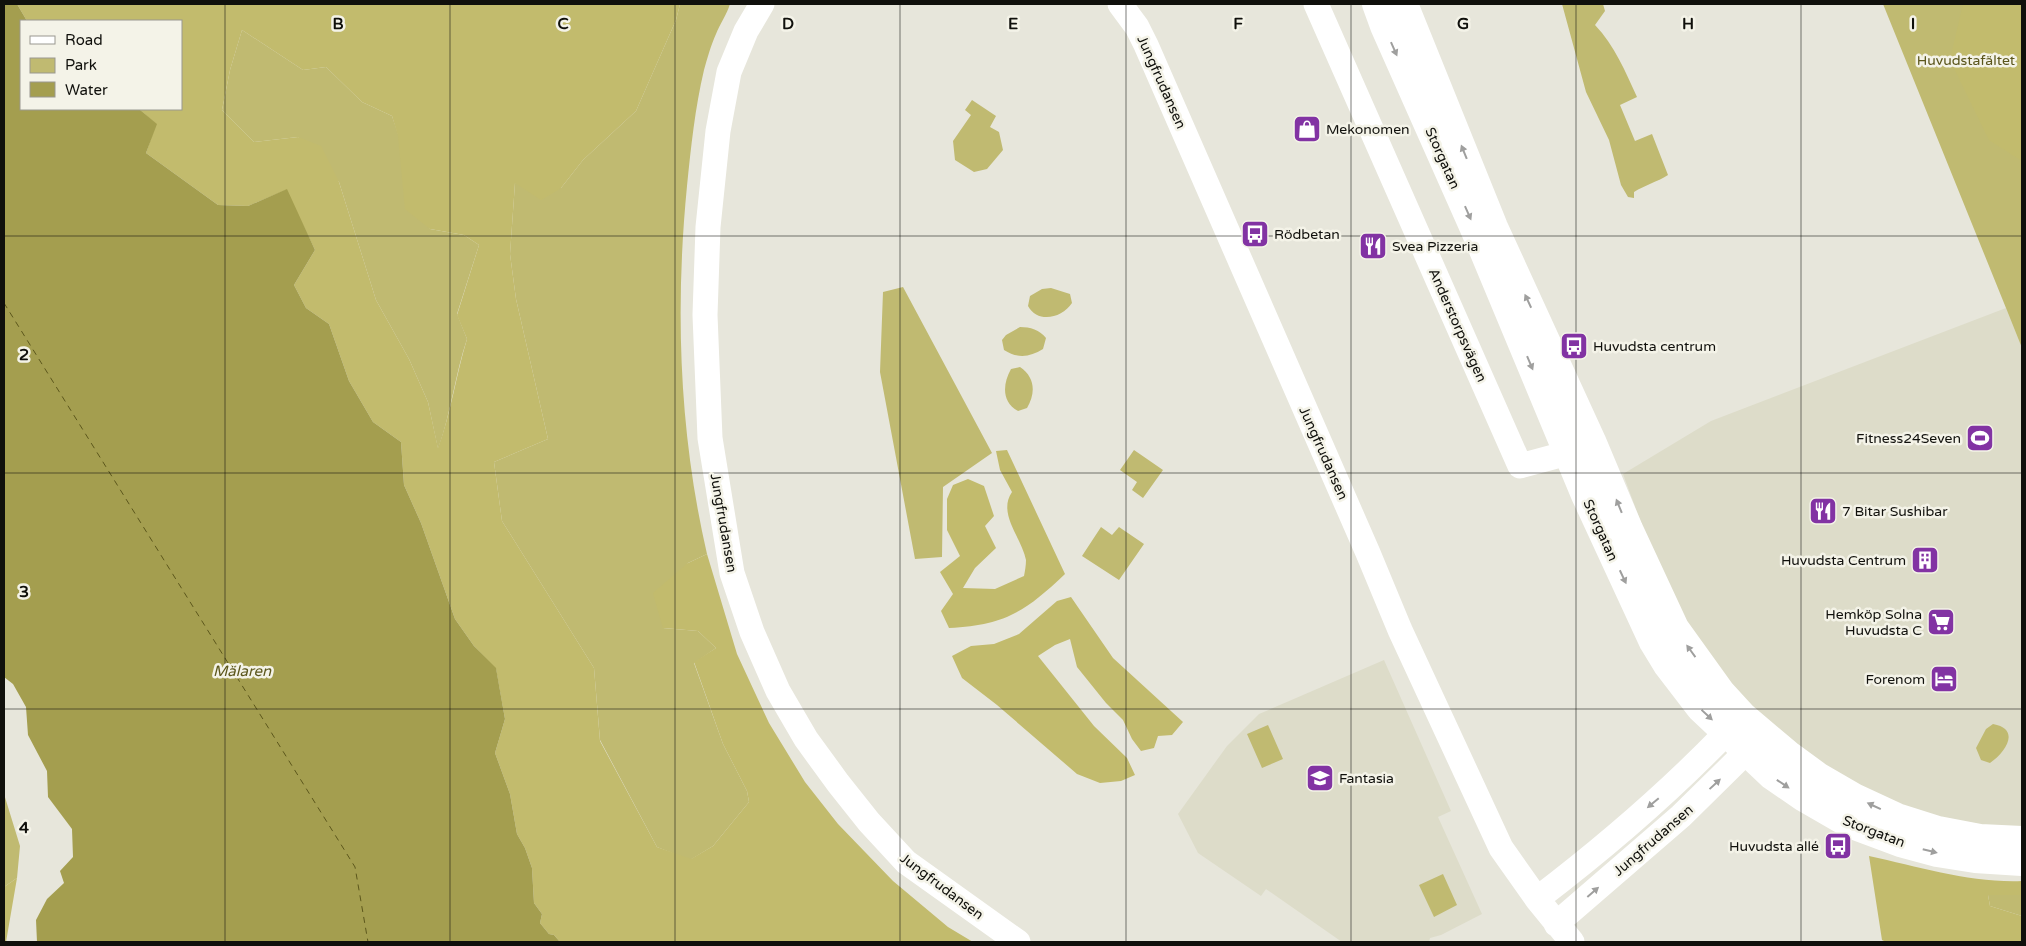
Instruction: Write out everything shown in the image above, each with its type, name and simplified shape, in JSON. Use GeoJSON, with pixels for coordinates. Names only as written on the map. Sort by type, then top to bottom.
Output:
{"type":"FeatureCollection","features":[{"type":"Feature","properties":{"kind":"street","name":"Jungfrudansen"},"geometry":{"type":"LineString","coordinates":[[762,4],[746,31],[729,72],[718,131],[708,227],[704,315],[710,438],[732,573],[752,632],[778,691],[806,739],[838,784],[869,822],[906,862],[1018,942]]}},
{"type":"Feature","properties":{"kind":"street","name":"Jungfrudansen"},"geometry":{"type":"LineString","coordinates":[[1120,4],[1137,27],[1146,45],[1368,552],[1400,630],[1501,848],[1564,933],[1755,743]]}},
{"type":"Feature","properties":{"kind":"street","name":"Anderstorpsvägen"},"geometry":{"type":"LineString","coordinates":[[1316,4],[1520,466],[1568,452],[1592,441]]}},
{"type":"Feature","properties":{"kind":"street","name":"Storgatan"},"geometry":{"type":"LineString","coordinates":[[1376,4],[1475,230],[1568,452],[1653,642],[1667,665],[1700,708],[1735,725],[1755,743],[1780,782],[1849,824],[1900,843],[1938,853],[1975,859],[2022,862]]}},
{"type":"Feature","properties":{"kind":"street","name":"Storgatan"},"geometry":{"type":"LineString","coordinates":[[1404,4],[1494,227],[1592,441],[1628,529],[1675,628],[1721,692],[1735,725]]}},
{"type":"Feature","properties":{"kind":"street","name":"Jungfrudansen"},"geometry":{"type":"LineString","coordinates":[[1537,898],[1568,875],[1664,794],[1735,725]]}},
{"type":"Feature","properties":{"kind":"street","name":"Storgatan"},"geometry":{"type":"LineString","coordinates":[[1755,743],[1788,754],[1818,776],[1856,798],[1897,817],[1938,830],[1963,835],[1980,838],[2022,840]]}},
{"type":"Feature","properties":{"kind":"shaded area"},"geometry":{"type":"Polygon","coordinates":[[[2006,308],[2022,348],[2022,828],[1990,828],[1895,807],[1832,772],[1745,703],[1702,650],[1664,585],[1623,474],[1711,421],[2006,308]]]}},
{"type":"Feature","properties":{"kind":"shaded area","name":"Fantasia"},"geometry":{"type":"Polygon","coordinates":[[[1384,660],[1451,811],[1438,817],[1482,914],[1441,935],[1430,938],[1429,942],[1342,942],[1266,889],[1261,896],[1198,853],[1178,814],[1227,746],[1259,714],[1384,660]]]}},
{"type":"Feature","properties":{"kind":"green space"},"geometry":{"type":"Polygon","coordinates":[[[17,4],[680,4],[676,20],[636,111],[583,160],[561,188],[541,200],[515,183],[510,254],[516,299],[548,439],[494,462],[502,521],[594,668],[600,741],[657,847],[691,859],[713,846],[749,802],[747,791],[723,744],[694,662],[716,648],[698,631],[663,628],[653,593],[688,563],[707,554],[737,654],[769,723],[805,782],[838,824],[893,881],[948,927],[973,942],[560,942],[554,935],[549,934],[540,923],[542,914],[534,903],[532,868],[525,848],[517,834],[510,794],[495,753],[505,719],[496,669],[474,646],[455,619],[421,523],[404,485],[401,442],[373,422],[349,381],[329,324],[306,308],[294,285],[315,250],[286,190],[248,206],[218,205],[146,153],[156,124],[140,110],[182,110],[182,20],[26,20],[17,4]],[[242,30],[230,70],[222,110],[254,142],[298,137],[321,146],[339,182],[376,300],[409,359],[428,402],[438,448],[467,339],[457,315],[479,245],[464,235],[430,229],[405,209],[398,136],[392,116],[362,102],[326,67],[303,70],[242,30]]]}},
{"type":"Feature","properties":{"kind":"green space"},"geometry":{"type":"Polygon","coordinates":[[[680,4],[730,4],[711,47],[698,99],[687,186],[681,278],[682,371],[685,417],[690,463],[707,554],[688,563],[663,628],[698,631],[716,648],[694,663],[723,744],[747,791],[749,802],[713,846],[690,860],[657,847],[600,740],[594,668],[502,521],[494,462],[548,439],[516,299],[510,254],[515,183],[561,188],[583,160],[636,111],[676,20],[680,4]]]}},
{"type":"Feature","properties":{"kind":"green space"},"geometry":{"type":"Polygon","coordinates":[[[1562,4],[1603,4],[1605,11],[1595,25],[1614,50],[1637,97],[1620,105],[1635,141],[1652,134],[1668,175],[1634,192],[1634,198],[1628,197],[1621,185],[1609,140],[1586,92],[1562,4]]]}},
{"type":"Feature","properties":{"kind":"green space","name":"Huvudstafältet"},"geometry":{"type":"Polygon","coordinates":[[[1883,4],[2022,4],[2022,348],[2006,308],[1883,4]]]}},
{"type":"Feature","properties":{"kind":"green space"},"geometry":{"type":"Polygon","coordinates":[[[1963,4],[2022,4],[2022,161],[1989,140],[1950,60],[1963,4]]]}},
{"type":"Feature","properties":{"kind":"green space"},"geometry":{"type":"Polygon","coordinates":[[[242,30],[303,70],[326,67],[362,102],[392,116],[430,229],[464,235],[479,245],[457,314],[467,339],[438,449],[428,402],[409,359],[376,300],[339,182],[298,137],[254,142],[222,110],[230,70],[242,30]]]}},
{"type":"Feature","properties":{"kind":"green space"},"geometry":{"type":"Polygon","coordinates":[[[972,100],[996,116],[990,127],[999,132],[1003,150],[987,169],[974,172],[955,160],[953,141],[971,115],[965,110],[972,100]]]}},
{"type":"Feature","properties":{"kind":"green space"},"geometry":{"type":"Polygon","coordinates":[[[903,287],[992,453],[943,487],[942,557],[915,559],[880,372],[883,292],[903,287]]]}},
{"type":"Feature","properties":{"kind":"green space"},"geometry":{"type":"Polygon","coordinates":[[[1051,288],[1070,294],[1072,303],[1062,312],[1050,317],[1044,317],[1032,312],[1028,306],[1030,296],[1042,289],[1051,288]]]}},
{"type":"Feature","properties":{"kind":"green space"},"geometry":{"type":"Polygon","coordinates":[[[1020,327],[1034,330],[1044,335],[1046,338],[1043,349],[1024,356],[1014,355],[1004,350],[1002,340],[1006,335],[1020,327]]]}},
{"type":"Feature","properties":{"kind":"green space"},"geometry":{"type":"Polygon","coordinates":[[[1020,367],[1029,376],[1033,391],[1027,408],[1018,411],[1009,403],[1006,397],[1005,386],[1011,369],[1020,367]]]}},
{"type":"Feature","properties":{"kind":"green space"},"geometry":{"type":"Polygon","coordinates":[[[1007,450],[1065,574],[1038,598],[1013,614],[985,624],[949,628],[941,611],[953,594],[940,572],[960,556],[947,530],[947,499],[953,485],[968,479],[984,486],[994,516],[985,526],[996,548],[975,568],[963,588],[995,589],[1024,576],[1026,560],[1024,552],[1012,526],[1007,509],[1008,500],[1012,492],[1000,470],[996,451],[1007,450]]]}},
{"type":"Feature","properties":{"kind":"green space"},"geometry":{"type":"Polygon","coordinates":[[[1134,450],[1163,470],[1143,498],[1132,490],[1137,482],[1120,470],[1134,450]]]}},
{"type":"Feature","properties":{"kind":"green space"},"geometry":{"type":"Polygon","coordinates":[[[1101,527],[1112,535],[1119,527],[1144,544],[1119,580],[1082,556],[1101,527]]]}},
{"type":"Feature","properties":{"kind":"green space"},"geometry":{"type":"Polygon","coordinates":[[[1071,597],[1113,658],[1183,722],[1172,735],[1158,736],[1154,748],[1141,751],[1132,739],[1123,720],[1106,703],[1077,667],[1070,639],[1055,645],[1038,656],[1094,726],[1127,758],[1135,775],[1121,781],[1100,783],[1077,774],[997,705],[962,678],[952,656],[971,646],[994,644],[1019,634],[1057,601],[1071,597]]]}},
{"type":"Feature","properties":{"kind":"green space"},"geometry":{"type":"Polygon","coordinates":[[[1993,724],[2002,727],[2009,736],[2001,753],[1990,763],[1981,760],[1976,748],[1986,729],[1993,724]]]}},
{"type":"Feature","properties":{"kind":"green space"},"geometry":{"type":"Polygon","coordinates":[[[1268,725],[1283,759],[1262,768],[1247,734],[1268,725]]]}},
{"type":"Feature","properties":{"kind":"green space"},"geometry":{"type":"Polygon","coordinates":[[[4,794],[20,846],[17,878],[4,887],[4,794]]]}},
{"type":"Feature","properties":{"kind":"green space"},"geometry":{"type":"Polygon","coordinates":[[[1869,856],[1964,877],[2022,881],[2022,895],[1988,895],[1990,906],[2022,916],[2022,942],[1886,942],[1882,940],[1869,856]]]}},
{"type":"Feature","properties":{"kind":"green space"},"geometry":{"type":"Polygon","coordinates":[[[1443,874],[1457,905],[1434,917],[1419,885],[1443,874]]]}},
{"type":"Feature","properties":{"kind":"green space"},"geometry":{"type":"Polygon","coordinates":[[[17,878],[6,942],[4,942],[4,887],[17,878]]]}},
{"type":"Feature","properties":{"kind":"green space"},"geometry":{"type":"Polygon","coordinates":[[[1988,895],[2022,895],[2022,916],[1990,906],[1988,895]]]}},
{"type":"Feature","properties":{"kind":"water","name":"Mälaren"},"geometry":{"type":"Polygon","coordinates":[[[4,4],[17,4],[26,20],[20,20],[20,110],[140,110],[157,124],[146,153],[218,205],[248,206],[287,189],[315,250],[294,285],[306,308],[329,324],[349,381],[373,422],[401,442],[404,485],[421,523],[455,619],[474,646],[496,668],[505,719],[495,753],[510,794],[517,834],[525,848],[532,868],[534,903],[542,914],[540,923],[549,934],[554,935],[560,942],[37,942],[36,920],[47,899],[64,883],[60,871],[73,857],[72,829],[48,797],[47,771],[28,735],[26,707],[13,684],[4,677],[4,4]]]}},
{"type":"Feature","properties":{"kind":"ferry route"},"geometry":{"type":"LineString","coordinates":[[4,303],[355,867],[368,942]]}},
{"type":"Feature","properties":{"kind":"place","name":"Mekonomen"},"geometry":{"type":"Point","coordinates":[1307,129]}},
{"type":"Feature","properties":{"kind":"place","name":"Rödbetan"},"geometry":{"type":"Point","coordinates":[1255,234]}},
{"type":"Feature","properties":{"kind":"place","name":"Svea Pizzeria"},"geometry":{"type":"Point","coordinates":[1373,246]}},
{"type":"Feature","properties":{"kind":"place","name":"Huvudsta centrum"},"geometry":{"type":"Point","coordinates":[1574,346]}},
{"type":"Feature","properties":{"kind":"place","name":"Fitness24Seven"},"geometry":{"type":"Point","coordinates":[1980,438]}},
{"type":"Feature","properties":{"kind":"place","name":"7 Bitar Sushibar"},"geometry":{"type":"Point","coordinates":[1823,511]}},
{"type":"Feature","properties":{"kind":"place","name":"Huvudsta Centrum"},"geometry":{"type":"Point","coordinates":[1925,560]}},
{"type":"Feature","properties":{"kind":"place","name":"Hemköp Solna Huvudsta C"},"geometry":{"type":"Point","coordinates":[1941,622]}},
{"type":"Feature","properties":{"kind":"place","name":"Forenom"},"geometry":{"type":"Point","coordinates":[1944,679]}},
{"type":"Feature","properties":{"kind":"place","name":"Fantasia"},"geometry":{"type":"Point","coordinates":[1320,778]}},
{"type":"Feature","properties":{"kind":"place","name":"Huvudsta allé"},"geometry":{"type":"Point","coordinates":[1838,846]}}]}
